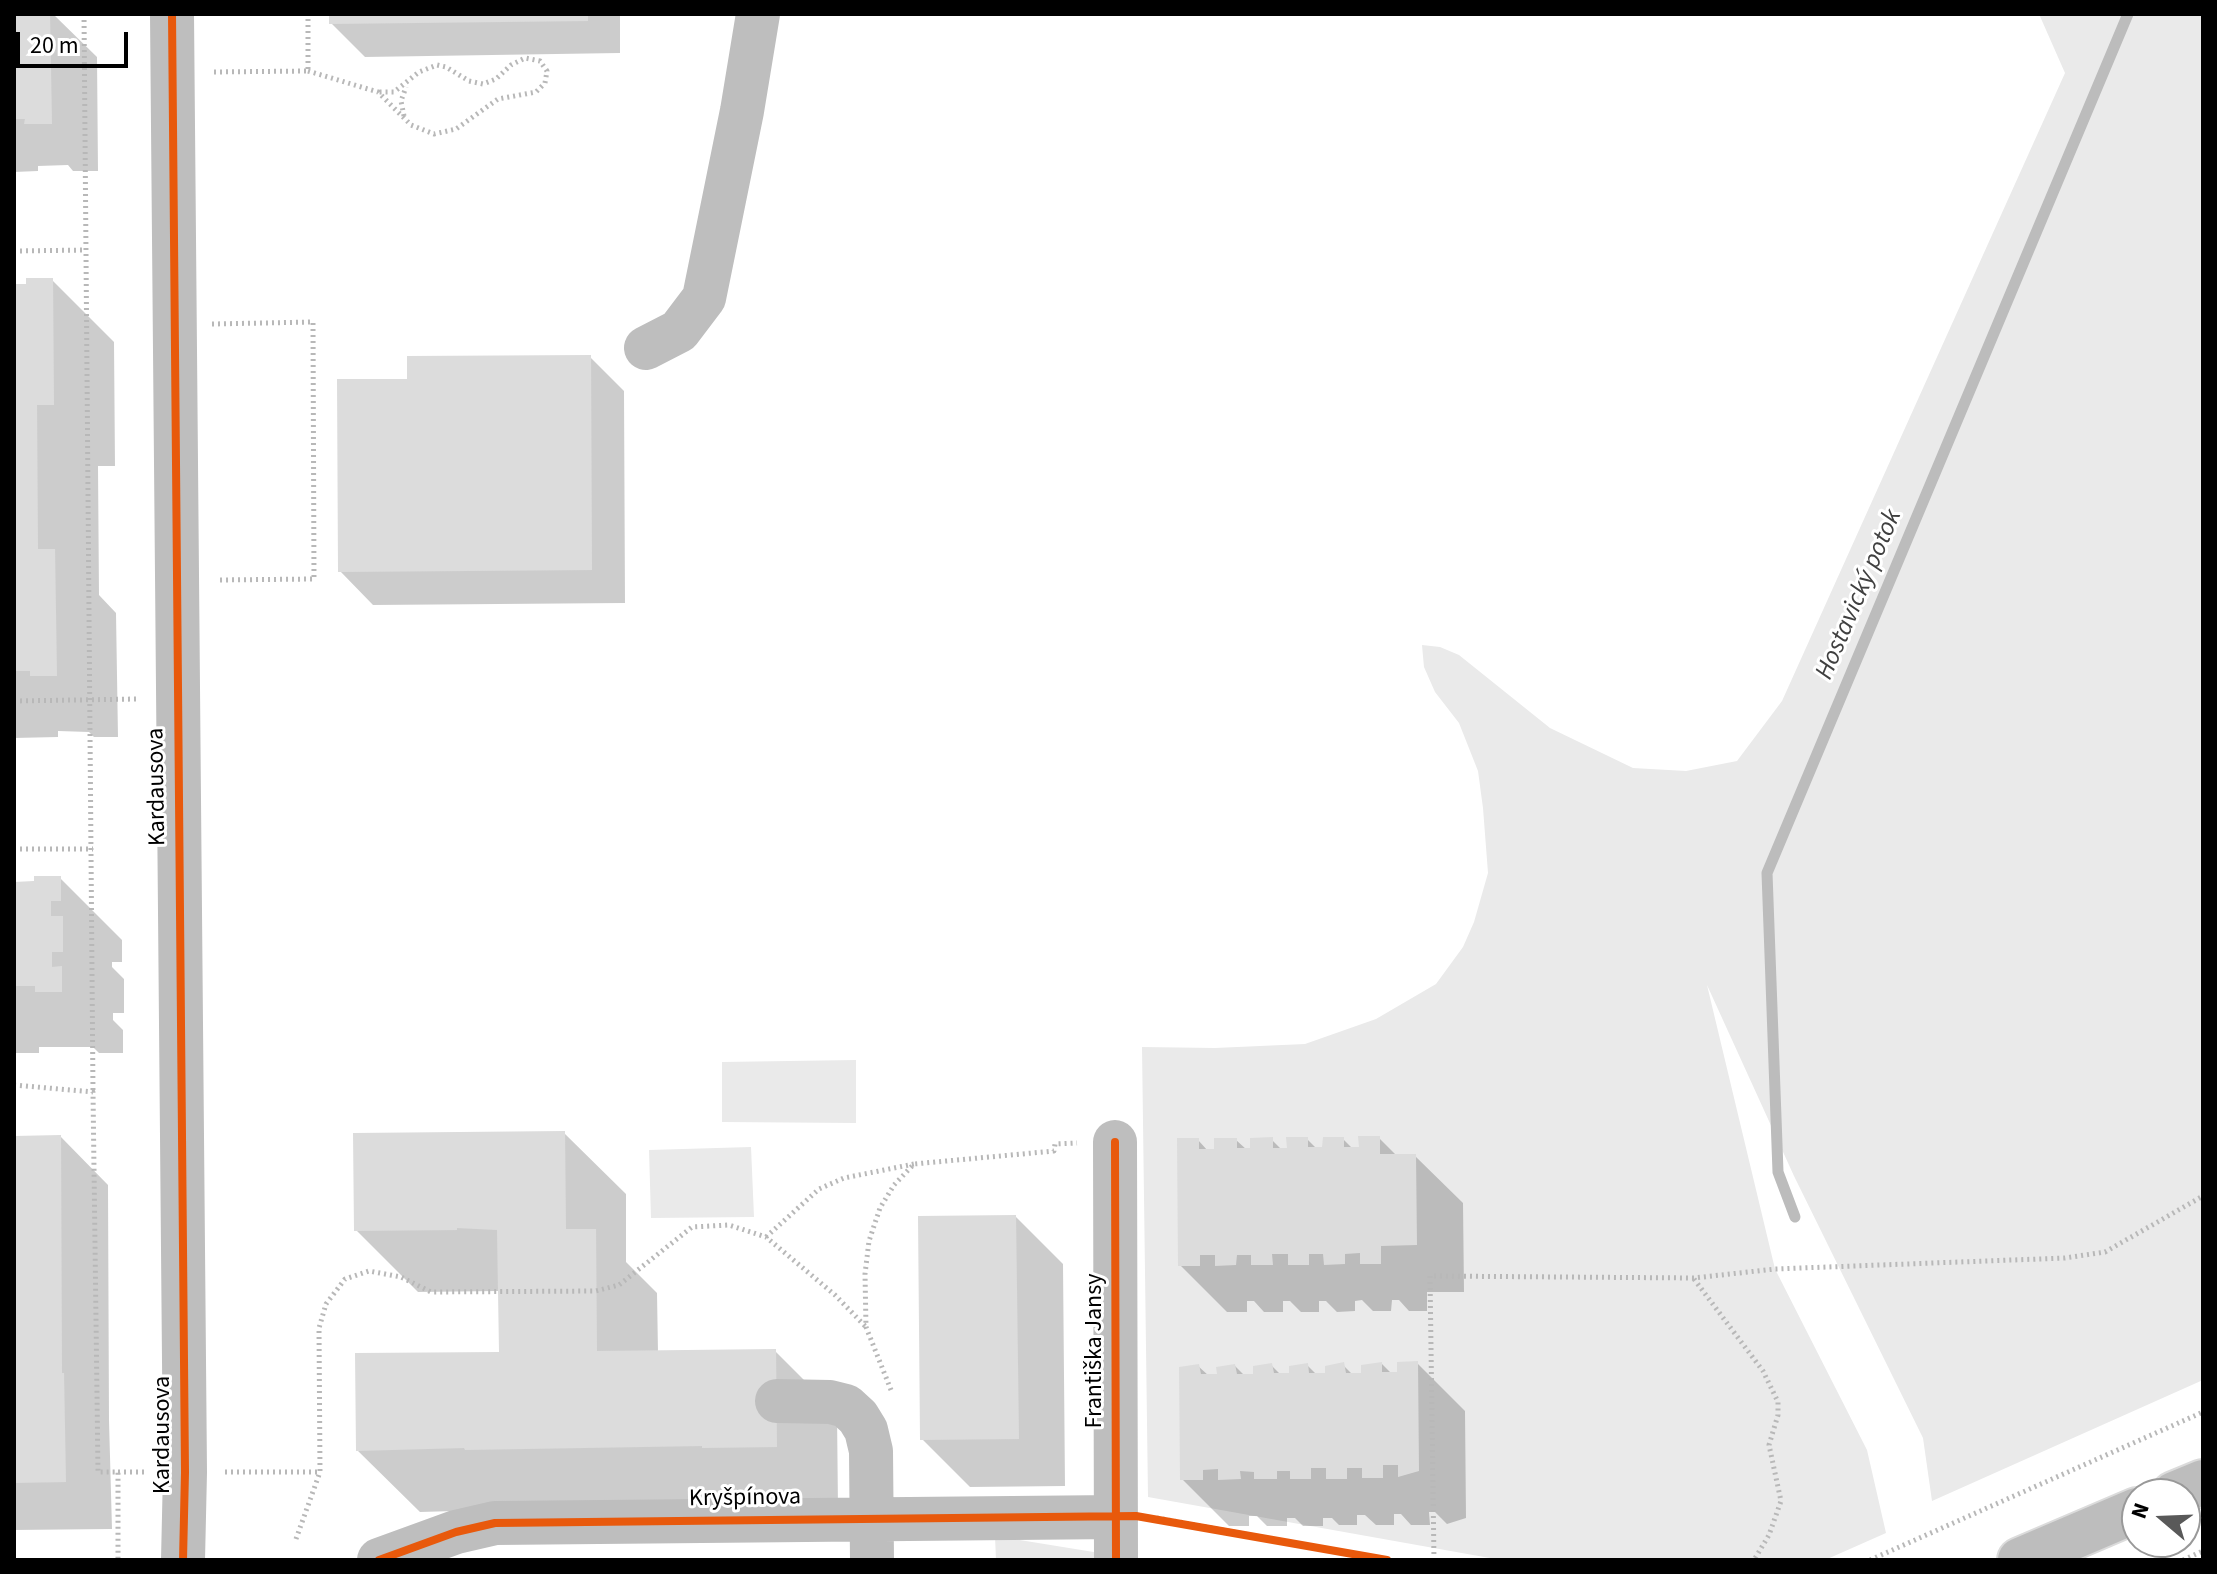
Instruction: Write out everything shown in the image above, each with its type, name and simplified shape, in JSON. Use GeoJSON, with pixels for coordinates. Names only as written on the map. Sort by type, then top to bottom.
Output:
{"type":"FeatureCollection","features":[{"type":"Feature","properties":{"kind":"main road"},"geometry":{"type":"LineString","coordinates":[[2020,1560],[2121,1517]]}},
{"type":"Feature","properties":{"kind":"street","name":"Kardausova"},"geometry":{"type":"LineString","coordinates":[[172,14],[185,1472],[183,1560]]}},
{"type":"Feature","properties":{"kind":"street"},"geometry":{"type":"LineString","coordinates":[[646,348],[679,331],[704,298],[742,111],[758,14]]}},
{"type":"Feature","properties":{"kind":"street","name":"Františka Jansy"},"geometry":{"type":"LineString","coordinates":[[1115,1142],[1116,1560]]}},
{"type":"Feature","properties":{"kind":"street"},"geometry":{"type":"LineString","coordinates":[[777,1401],[830,1402],[846,1406],[858,1417],[866,1430],[871,1451],[872,1539]]}},
{"type":"Feature","properties":{"kind":"street","name":"Kryšpínova"},"geometry":{"type":"LineString","coordinates":[[379,1560],[456,1532],[495,1523],[872,1539],[1116,1517]]}},
{"type":"Feature","properties":{"kind":"path"},"geometry":{"type":"LineString","coordinates":[[84,14],[98,1472],[320,1472]]}},
{"type":"Feature","properties":{"kind":"path"},"geometry":{"type":"LineString","coordinates":[[308,14],[308,71]]}},
{"type":"Feature","properties":{"kind":"path"},"geometry":{"type":"LineString","coordinates":[[203,72],[308,71],[378,92],[394,92],[419,72],[437,65],[469,81],[483,84],[496,79],[511,65],[525,58],[540,61],[547,71],[545,83],[536,92],[498,99],[446,133],[424,132],[404,119],[378,92]]}},
{"type":"Feature","properties":{"kind":"path"},"geometry":{"type":"LineString","coordinates":[[404,119],[401,101],[408,83]]}},
{"type":"Feature","properties":{"kind":"path"},"geometry":{"type":"LineString","coordinates":[[14,251],[86,250]]}},
{"type":"Feature","properties":{"kind":"path"},"geometry":{"type":"LineString","coordinates":[[206,324],[313,322],[314,579],[209,580]]}},
{"type":"Feature","properties":{"kind":"path"},"geometry":{"type":"LineString","coordinates":[[14,701],[138,699]]}},
{"type":"Feature","properties":{"kind":"path"},"geometry":{"type":"LineString","coordinates":[[14,849],[93,849]]}},
{"type":"Feature","properties":{"kind":"path"},"geometry":{"type":"LineString","coordinates":[[14,1085],[93,1092]]}},
{"type":"Feature","properties":{"kind":"path"},"geometry":{"type":"LineString","coordinates":[[766,1237],[819,1189],[844,1178],[914,1164],[1054,1151],[1055,1144],[1115,1142]]}},
{"type":"Feature","properties":{"kind":"path"},"geometry":{"type":"LineString","coordinates":[[891,1392],[866,1327],[865,1274],[869,1241],[880,1208],[894,1185],[914,1164]]}},
{"type":"Feature","properties":{"kind":"path"},"geometry":{"type":"LineString","coordinates":[[1434,1560],[1430,1276],[1694,1278],[1775,1269],[2065,1258],[2105,1252],[2203,1196]]}},
{"type":"Feature","properties":{"kind":"path"},"geometry":{"type":"LineString","coordinates":[[296,1539],[320,1472],[319,1328],[326,1304],[345,1279],[369,1271],[401,1277],[431,1292],[596,1291],[619,1285],[692,1227],[729,1225],[766,1237],[835,1295],[866,1327]]}},
{"type":"Feature","properties":{"kind":"path"},"geometry":{"type":"LineString","coordinates":[[1694,1278],[1763,1371],[1778,1402],[1778,1415],[1769,1445],[1781,1501],[1769,1535],[1754,1560]]}},
{"type":"Feature","properties":{"kind":"path"},"geometry":{"type":"LineString","coordinates":[[1870,1560],[2203,1412]]}},
{"type":"Feature","properties":{"kind":"path"},"geometry":{"type":"LineString","coordinates":[[118,1472],[118,1560]]}},
{"type":"Feature","properties":{"kind":"path"},"geometry":{"type":"LineString","coordinates":[[1116,1517],[1144,1516],[1387,1560]]}},
{"type":"Feature","properties":{"kind":"path"},"geometry":{"type":"LineString","coordinates":[[2183,1560],[2203,1551]]}},
{"type":"Feature","properties":{"kind":"shaded area"},"geometry":{"type":"Polygon","coordinates":[[[2039,14],[2203,14],[2203,1380],[1932,1501],[1923,1438],[1794,1176],[1707,985],[1775,1269],[1867,1450],[1886,1533],[1825,1560],[1501,1560],[1148,1497],[1142,1047],[1305,1044],[1376,1019],[1436,984],[1463,947],[1474,922],[1488,873],[1478,771],[1459,723],[1435,692],[1424,667],[1422,645],[1440,647],[1459,655],[1550,728],[1633,768],[1686,771],[1737,761],[1782,701],[2065,73],[2039,14]]]}},
{"type":"Feature","properties":{"kind":"shaded area"},"geometry":{"type":"Polygon","coordinates":[[[856,1060],[856,1123],[722,1122],[722,1062],[856,1060]]]}},
{"type":"Feature","properties":{"kind":"shaded area"},"geometry":{"type":"Polygon","coordinates":[[[751,1147],[754,1217],[651,1218],[649,1150],[751,1147]]]}},
{"type":"Feature","properties":{"kind":"shaded area"},"geometry":{"type":"Polygon","coordinates":[[[995,1536],[1143,1560],[996,1560],[995,1536]]]}},
{"type":"Feature","properties":{"kind":"building"},"geometry":{"type":"Polygon","coordinates":[[[14,14],[50,14],[52,124],[24,124],[25,119],[14,119],[14,14]]]}},
{"type":"Feature","properties":{"kind":"building"},"geometry":{"type":"Polygon","coordinates":[[[329,14],[588,14],[588,21],[329,24],[329,14]]]}},
{"type":"Feature","properties":{"kind":"building"},"geometry":{"type":"Polygon","coordinates":[[[26,278],[53,278],[54,405],[37,405],[38,549],[55,549],[57,676],[30,676],[30,671],[14,671],[14,284],[26,284],[26,278]]]}},
{"type":"Feature","properties":{"kind":"building"},"geometry":{"type":"Polygon","coordinates":[[[591,355],[592,570],[338,572],[337,379],[407,379],[407,356],[591,355]]]}},
{"type":"Feature","properties":{"kind":"building"},"geometry":{"type":"Polygon","coordinates":[[[34,876],[61,876],[61,901],[51,901],[51,916],[63,916],[63,952],[52,952],[52,967],[62,966],[62,992],[35,992],[35,986],[14,986],[14,882],[34,881],[34,876]]]}},
{"type":"Feature","properties":{"kind":"building"},"geometry":{"type":"Polygon","coordinates":[[[565,1131],[566,1229],[596,1229],[597,1351],[776,1349],[777,1447],[356,1451],[355,1353],[499,1352],[497,1230],[354,1231],[353,1133],[565,1131]]]}},
{"type":"Feature","properties":{"kind":"building"},"geometry":{"type":"Polygon","coordinates":[[[61,1135],[62,1373],[66,1482],[14,1483],[14,1136],[61,1135]]]}},
{"type":"Feature","properties":{"kind":"building"},"geometry":{"type":"Polygon","coordinates":[[[1358,1136],[1380,1136],[1380,1154],[1416,1154],[1417,1245],[1381,1246],[1381,1264],[1360,1264],[1360,1253],[1345,1254],[1345,1264],[1324,1265],[1323,1254],[1309,1254],[1309,1265],[1288,1265],[1288,1254],[1272,1254],[1273,1265],[1251,1265],[1251,1255],[1237,1255],[1236,1265],[1215,1266],[1215,1255],[1200,1255],[1200,1266],[1178,1266],[1177,1138],[1199,1138],[1199,1149],[1214,1149],[1214,1138],[1237,1138],[1237,1148],[1250,1148],[1250,1138],[1273,1137],[1273,1148],[1287,1148],[1286,1137],[1308,1137],[1308,1147],[1322,1147],[1323,1137],[1344,1137],[1344,1147],[1359,1147],[1358,1136]]]}},
{"type":"Feature","properties":{"kind":"building"},"geometry":{"type":"Polygon","coordinates":[[[1016,1215],[1019,1439],[920,1440],[918,1216],[1016,1215]]]}},
{"type":"Feature","properties":{"kind":"building"},"geometry":{"type":"Polygon","coordinates":[[[1418,1361],[1419,1471],[1398,1477],[1398,1465],[1383,1465],[1383,1478],[1362,1478],[1362,1468],[1347,1468],[1347,1479],[1326,1479],[1326,1468],[1311,1468],[1311,1479],[1290,1479],[1290,1471],[1277,1471],[1277,1479],[1254,1479],[1254,1472],[1240,1471],[1241,1479],[1218,1480],[1218,1469],[1203,1470],[1203,1480],[1180,1480],[1179,1367],[1199,1364],[1201,1374],[1217,1374],[1216,1367],[1235,1364],[1237,1374],[1253,1374],[1253,1366],[1272,1363],[1274,1373],[1289,1373],[1289,1366],[1308,1363],[1309,1373],[1325,1373],[1325,1366],[1344,1362],[1346,1373],[1361,1373],[1361,1365],[1382,1362],[1382,1372],[1397,1372],[1397,1362],[1418,1361]]]}},
{"type":"Feature","properties":{"kind":"waterway","name":"Hostavický potok"},"geometry":{"type":"LineString","coordinates":[[1795,1217],[1778,1172],[1767,873],[2128,14]]}},
{"type":"Feature","properties":{"kind":"cycle path"},"geometry":{"type":"LineString","coordinates":[[172,14],[185,1472],[183,1560]]}},
{"type":"Feature","properties":{"kind":"cycle path"},"geometry":{"type":"LineString","coordinates":[[1115,1142],[1116,1560]]}},
{"type":"Feature","properties":{"kind":"cycle path"},"geometry":{"type":"LineString","coordinates":[[379,1560],[456,1532],[495,1523],[1136,1516],[1387,1560]]}}]}
